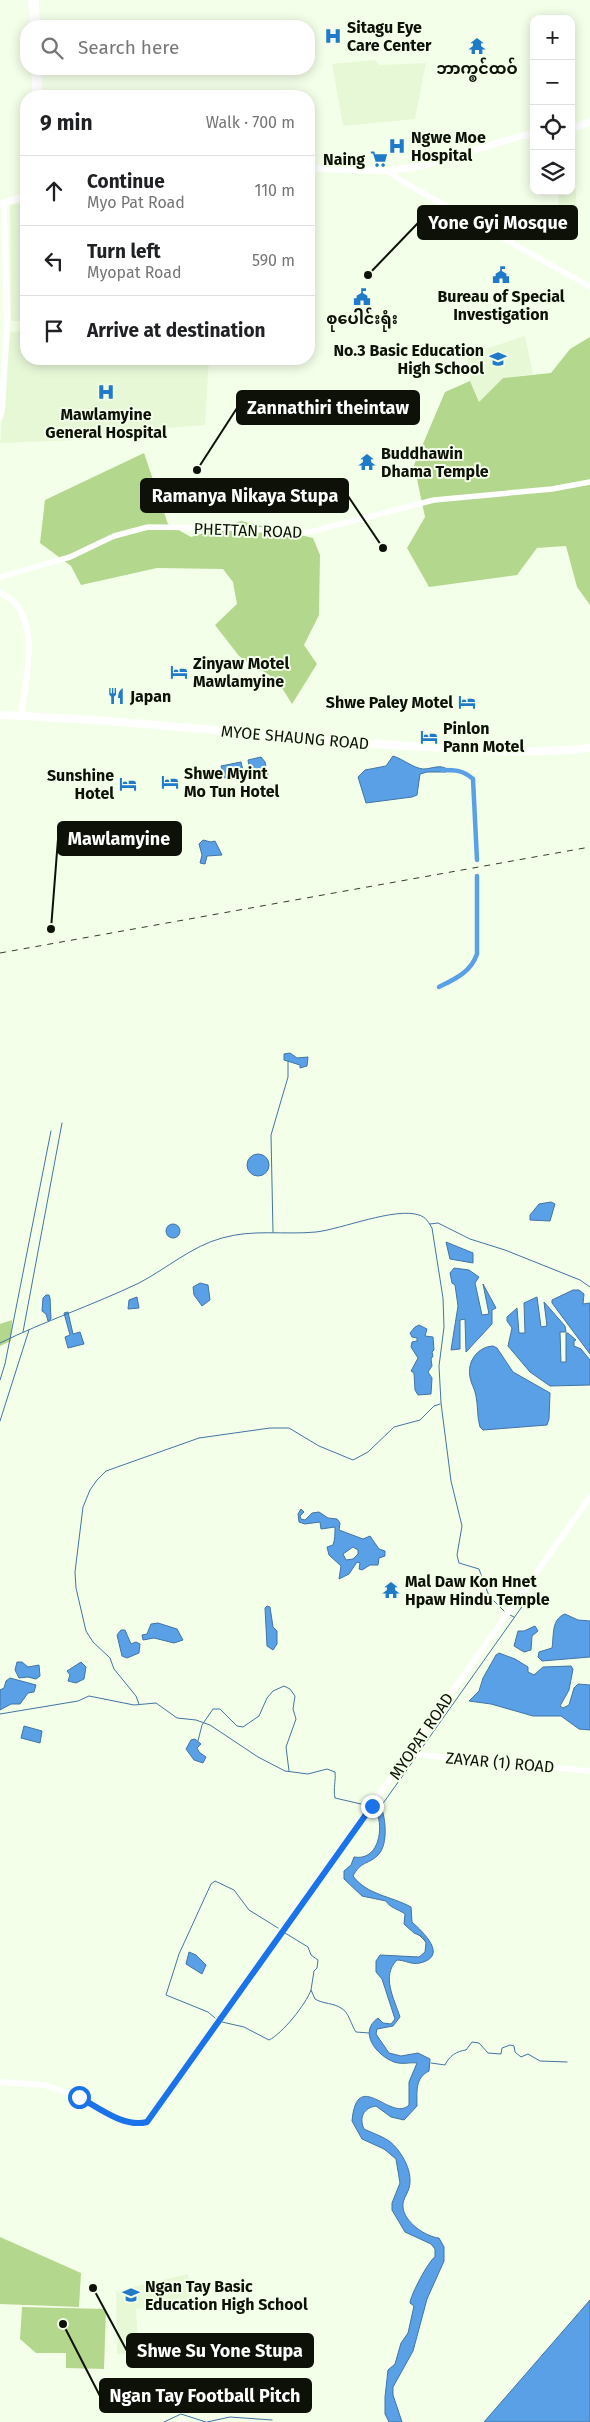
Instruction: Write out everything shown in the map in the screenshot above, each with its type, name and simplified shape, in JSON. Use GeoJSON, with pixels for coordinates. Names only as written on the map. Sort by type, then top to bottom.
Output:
{"type":"FeatureCollection","features":[{"type":"Feature","properties":{"kind":"highway","name":"MYOE SHAUNG ROAD"},"geometry":{"type":"LineString","coordinates":[[0,715],[194,727],[302,739],[492,751],[590,748]]}},
{"type":"Feature","properties":{"kind":"main road"},"geometry":{"type":"LineString","coordinates":[[575,128],[590,122]]}},
{"type":"Feature","properties":{"kind":"main road"},"geometry":{"type":"LineString","coordinates":[[315,168],[389,171],[425,164],[530,135]]}},
{"type":"Feature","properties":{"kind":"main road"},"geometry":{"type":"LineString","coordinates":[[0,417],[7,325],[2,203],[20,198]]}},
{"type":"Feature","properties":{"kind":"main road"},"geometry":{"type":"LineString","coordinates":[[0,592],[15,602],[24,617],[29,641],[21,716]]}},
{"type":"Feature","properties":{"kind":"main road","name":"MYOPAT ROAD"},"geometry":{"type":"LineString","coordinates":[[0,2082],[44,2085],[79,2097],[127,2122],[139,2124],[147,2122],[410,1754],[442,1704],[590,1497]]}},
{"type":"Feature","properties":{"kind":"street"},"geometry":{"type":"LineString","coordinates":[[31,0],[33,20]]}},
{"type":"Feature","properties":{"kind":"street"},"geometry":{"type":"LineString","coordinates":[[36,0],[37,20]]}},
{"type":"Feature","properties":{"kind":"street"},"geometry":{"type":"LineString","coordinates":[[34,75],[35,90]]}},
{"type":"Feature","properties":{"kind":"street"},"geometry":{"type":"LineString","coordinates":[[38,75],[40,90]]}},
{"type":"Feature","properties":{"kind":"street"},"geometry":{"type":"LineString","coordinates":[[389,171],[400,180],[590,287]]}},
{"type":"Feature","properties":{"kind":"street","name":"PHETTAN ROAD"},"geometry":{"type":"LineString","coordinates":[[0,577],[70,557],[114,536],[148,527],[309,532],[434,500],[552,489],[590,482]]}},
{"type":"Feature","properties":{"kind":"street","name":"ZAYAR (1) ROAD"},"geometry":{"type":"LineString","coordinates":[[410,1754],[590,1771]]}},
{"type":"Feature","properties":{"kind":"shaded area"},"geometry":{"type":"Polygon","coordinates":[[[375,60],[379,65],[426,63],[415,119],[343,126],[332,64],[375,60]]]}},
{"type":"Feature","properties":{"kind":"shaded area"},"geometry":{"type":"Polygon","coordinates":[[[575,184],[577,206],[559,211],[558,195],[575,195],[575,184]]]}},
{"type":"Feature","properties":{"kind":"shaded area"},"geometry":{"type":"Polygon","coordinates":[[[20,203],[20,321],[11,321],[10,205],[20,203]]]}},
{"type":"Feature","properties":{"kind":"shaded area","name":"Mawlamyine General Hospital"},"geometry":{"type":"Polygon","coordinates":[[[20,331],[20,365],[209,365],[205,425],[167,428],[132,438],[0,443],[10,332],[20,331]]]}},
{"type":"Feature","properties":{"kind":"shaded area"},"geometry":{"type":"Polygon","coordinates":[[[525,336],[533,374],[503,378],[479,402],[470,381],[467,355],[525,336]]]}},
{"type":"Feature","properties":{"kind":"shaded area"},"geometry":{"type":"Polygon","coordinates":[[[188,2274],[192,2303],[136,2309],[139,2355],[117,2354],[116,2291],[188,2274]]]}},
{"type":"Feature","properties":{"kind":"green space"},"geometry":{"type":"Polygon","coordinates":[[[590,337],[590,605],[577,587],[566,546],[537,548],[517,575],[429,587],[407,548],[425,517],[414,465],[445,392],[470,381],[479,402],[503,378],[551,373],[570,349],[590,337]]]}},
{"type":"Feature","properties":{"kind":"green space"},"geometry":{"type":"Polygon","coordinates":[[[144,453],[168,524],[191,537],[241,521],[313,538],[320,555],[319,615],[304,645],[317,664],[292,704],[277,680],[239,656],[215,625],[237,604],[233,582],[223,569],[157,568],[81,585],[71,566],[40,543],[45,500],[144,453]]]}},
{"type":"Feature","properties":{"kind":"green space"},"geometry":{"type":"Polygon","coordinates":[[[12,1320],[11,1341],[0,1346],[0,1324],[12,1320]]]}},
{"type":"Feature","properties":{"kind":"green space"},"geometry":{"type":"Polygon","coordinates":[[[0,2237],[81,2273],[79,2307],[0,2304],[0,2237]]]}},
{"type":"Feature","properties":{"kind":"green space"},"geometry":{"type":"Polygon","coordinates":[[[22,2307],[106,2309],[104,2369],[66,2368],[66,2353],[36,2353],[20,2339],[22,2307]]]}},
{"type":"Feature","properties":{"kind":"water"},"geometry":{"type":"Polygon","coordinates":[[[393,756],[423,769],[438,767],[447,769],[446,772],[420,774],[417,795],[366,803],[358,777],[365,770],[386,766],[393,756]]]}},
{"type":"Feature","properties":{"kind":"water"},"geometry":{"type":"Polygon","coordinates":[[[261,757],[265,762],[268,775],[251,778],[248,760],[261,757]]]}},
{"type":"Feature","properties":{"kind":"water"},"geometry":{"type":"Polygon","coordinates":[[[241,762],[244,774],[224,778],[221,766],[241,762]]]}},
{"type":"Feature","properties":{"kind":"water"},"geometry":{"type":"Polygon","coordinates":[[[203,840],[215,841],[222,855],[207,856],[205,864],[200,863],[202,855],[199,844],[203,840]]]}},
{"type":"Feature","properties":{"kind":"water"},"geometry":{"type":"Polygon","coordinates":[[[290,1053],[297,1058],[308,1057],[307,1066],[300,1068],[300,1065],[284,1060],[284,1054],[290,1053]]]}},
{"type":"Feature","properties":{"kind":"water"},"geometry":{"type":"Polygon","coordinates":[[[258,1154],[266,1157],[269,1165],[266,1173],[258,1176],[250,1173],[247,1165],[250,1157],[258,1154]]]}},
{"type":"Feature","properties":{"kind":"water"},"geometry":{"type":"Polygon","coordinates":[[[551,1202],[555,1204],[550,1221],[530,1220],[530,1215],[539,1204],[551,1202]]]}},
{"type":"Feature","properties":{"kind":"water"},"geometry":{"type":"Polygon","coordinates":[[[170,1224],[176,1224],[180,1231],[176,1238],[170,1238],[166,1234],[166,1228],[170,1224]]]}},
{"type":"Feature","properties":{"kind":"water"},"geometry":{"type":"Polygon","coordinates":[[[446,1242],[473,1253],[473,1263],[450,1259],[446,1242]]]}},
{"type":"Feature","properties":{"kind":"water"},"geometry":{"type":"Polygon","coordinates":[[[454,1268],[469,1270],[479,1277],[475,1283],[482,1315],[489,1314],[483,1284],[496,1308],[492,1310],[492,1324],[466,1352],[465,1319],[460,1320],[460,1349],[451,1350],[458,1306],[455,1285],[452,1283],[450,1273],[454,1268]]]}},
{"type":"Feature","properties":{"kind":"water"},"geometry":{"type":"Polygon","coordinates":[[[200,1283],[208,1285],[210,1300],[202,1306],[194,1295],[193,1287],[200,1283]]]}},
{"type":"Feature","properties":{"kind":"water"},"geometry":{"type":"Polygon","coordinates":[[[573,1290],[579,1290],[584,1294],[583,1304],[590,1303],[590,1354],[552,1303],[552,1300],[573,1290]]]}},
{"type":"Feature","properties":{"kind":"water"},"geometry":{"type":"Polygon","coordinates":[[[49,1295],[50,1298],[51,1319],[48,1321],[46,1314],[42,1311],[43,1298],[49,1295]]]}},
{"type":"Feature","properties":{"kind":"water"},"geometry":{"type":"Polygon","coordinates":[[[137,1297],[139,1308],[128,1309],[129,1300],[137,1297]]]}},
{"type":"Feature","properties":{"kind":"water"},"geometry":{"type":"Polygon","coordinates":[[[537,1297],[541,1327],[547,1326],[544,1302],[565,1326],[566,1332],[560,1332],[561,1362],[566,1362],[566,1333],[568,1333],[576,1340],[574,1341],[574,1346],[581,1349],[590,1360],[590,1385],[550,1386],[530,1372],[508,1346],[512,1328],[507,1321],[507,1317],[517,1308],[519,1333],[525,1333],[524,1303],[537,1297]]]}},
{"type":"Feature","properties":{"kind":"water"},"geometry":{"type":"Polygon","coordinates":[[[68,1312],[73,1334],[80,1332],[84,1344],[68,1348],[65,1337],[70,1335],[64,1313],[68,1312]]]}},
{"type":"Feature","properties":{"kind":"water"},"geometry":{"type":"Polygon","coordinates":[[[419,1325],[427,1329],[425,1336],[433,1337],[432,1366],[428,1372],[432,1378],[431,1394],[418,1395],[415,1390],[414,1373],[411,1371],[418,1358],[411,1347],[412,1342],[417,1341],[417,1338],[412,1337],[410,1333],[419,1325]]]}},
{"type":"Feature","properties":{"kind":"water"},"geometry":{"type":"Polygon","coordinates":[[[493,1346],[497,1348],[513,1372],[550,1393],[547,1425],[483,1430],[480,1427],[477,1400],[469,1371],[474,1356],[482,1349],[493,1346]]]}},
{"type":"Feature","properties":{"kind":"water"},"geometry":{"type":"Polygon","coordinates":[[[301,1509],[304,1512],[300,1516],[301,1519],[305,1520],[312,1513],[319,1512],[328,1518],[337,1519],[340,1523],[339,1530],[363,1539],[370,1536],[379,1549],[385,1551],[385,1556],[379,1558],[378,1565],[370,1565],[362,1570],[359,1569],[360,1563],[357,1562],[349,1574],[339,1579],[341,1566],[329,1555],[327,1547],[333,1545],[335,1527],[321,1529],[320,1522],[305,1524],[299,1522],[298,1514],[301,1509]],[[353,1547],[343,1554],[346,1560],[353,1559],[358,1554],[358,1550],[353,1547]]]}},
{"type":"Feature","properties":{"kind":"water"},"geometry":{"type":"Polygon","coordinates":[[[267,1606],[270,1607],[273,1627],[277,1631],[277,1644],[273,1650],[267,1646],[265,1608],[267,1606]]]}},
{"type":"Feature","properties":{"kind":"water"},"geometry":{"type":"Polygon","coordinates":[[[565,1614],[578,1620],[590,1621],[590,1657],[542,1661],[538,1657],[539,1652],[552,1648],[555,1624],[565,1614]]]}},
{"type":"Feature","properties":{"kind":"water"},"geometry":{"type":"Polygon","coordinates":[[[158,1623],[177,1629],[183,1640],[174,1643],[154,1638],[143,1640],[142,1635],[147,1634],[151,1624],[158,1623]]]}},
{"type":"Feature","properties":{"kind":"water"},"geometry":{"type":"Polygon","coordinates":[[[535,1626],[538,1631],[532,1636],[531,1650],[524,1652],[514,1646],[518,1631],[524,1631],[535,1626]]]}},
{"type":"Feature","properties":{"kind":"water"},"geometry":{"type":"Polygon","coordinates":[[[121,1630],[125,1630],[131,1644],[136,1642],[140,1644],[139,1653],[127,1658],[122,1656],[117,1635],[121,1630]]]}},
{"type":"Feature","properties":{"kind":"water"},"geometry":{"type":"Polygon","coordinates":[[[499,1653],[515,1659],[528,1667],[528,1672],[534,1675],[543,1667],[571,1666],[573,1669],[569,1690],[560,1706],[563,1708],[569,1705],[574,1688],[578,1684],[590,1685],[590,1730],[579,1729],[561,1716],[533,1716],[491,1704],[469,1701],[479,1691],[483,1678],[499,1653]]]}},
{"type":"Feature","properties":{"kind":"water"},"geometry":{"type":"Polygon","coordinates":[[[17,1662],[22,1662],[28,1667],[39,1665],[40,1676],[36,1679],[28,1677],[19,1678],[15,1670],[17,1662]]]}},
{"type":"Feature","properties":{"kind":"water"},"geometry":{"type":"Polygon","coordinates":[[[81,1662],[86,1667],[84,1679],[76,1683],[68,1681],[70,1675],[67,1671],[81,1662]]]}},
{"type":"Feature","properties":{"kind":"water"},"geometry":{"type":"Polygon","coordinates":[[[10,1678],[36,1685],[34,1692],[28,1693],[20,1704],[11,1704],[0,1710],[0,1690],[4,1688],[6,1681],[10,1678]]]}},
{"type":"Feature","properties":{"kind":"water"},"geometry":{"type":"Polygon","coordinates":[[[24,1726],[42,1731],[40,1743],[21,1738],[24,1726]]]}},
{"type":"Feature","properties":{"kind":"water"},"geometry":{"type":"Polygon","coordinates":[[[195,1739],[201,1744],[197,1748],[199,1752],[206,1757],[203,1763],[194,1760],[186,1749],[191,1740],[195,1739]]]}},
{"type":"Feature","properties":{"kind":"water"},"geometry":{"type":"Polygon","coordinates":[[[377,1808],[382,1810],[384,1821],[383,1847],[377,1856],[361,1865],[353,1876],[372,1891],[411,1907],[412,1922],[427,1938],[433,1950],[433,1955],[428,1960],[420,1963],[411,1963],[397,1960],[392,1966],[389,1980],[390,1987],[400,2017],[393,2026],[377,2029],[376,2034],[389,2053],[401,2056],[418,2053],[430,2059],[429,2071],[419,2081],[417,2106],[404,2120],[391,2117],[376,2106],[365,2111],[362,2117],[364,2129],[393,2144],[407,2165],[410,2182],[403,2207],[407,2218],[422,2232],[439,2238],[444,2247],[444,2261],[427,2299],[413,2351],[393,2387],[393,2395],[402,2422],[389,2422],[385,2414],[388,2370],[395,2364],[401,2343],[408,2333],[414,2306],[410,2303],[411,2299],[424,2271],[435,2257],[435,2249],[431,2244],[405,2232],[392,2210],[392,2203],[400,2183],[396,2159],[384,2149],[362,2139],[352,2121],[355,2105],[360,2098],[376,2099],[402,2109],[409,2105],[409,2082],[417,2063],[397,2063],[387,2059],[376,2049],[370,2036],[372,2024],[378,2018],[383,2023],[391,2024],[395,2019],[382,1979],[376,1972],[376,1961],[380,1955],[419,1957],[425,1952],[426,1943],[423,1937],[414,1933],[404,1924],[405,1914],[392,1907],[386,1901],[362,1896],[344,1879],[344,1871],[351,1865],[354,1857],[368,1855],[376,1844],[380,1830],[378,1816],[373,1815],[377,1808]]]}},
{"type":"Feature","properties":{"kind":"water"},"geometry":{"type":"Polygon","coordinates":[[[189,1952],[196,1955],[206,1965],[202,1974],[186,1964],[189,1952]]]}},
{"type":"Feature","properties":{"kind":"water"},"geometry":{"type":"Polygon","coordinates":[[[590,2300],[590,2422],[484,2422],[590,2300]]]}},
{"type":"Feature","properties":{"kind":"waterway"},"geometry":{"type":"LineString","coordinates":[[442,770],[459,771],[473,779],[477,860]]}},
{"type":"Feature","properties":{"kind":"waterway"},"geometry":{"type":"LineString","coordinates":[[439,987],[467,970],[477,954],[477,876]]}},
{"type":"Feature","properties":{"kind":"waterway"},"geometry":{"type":"LineString","coordinates":[[273,1232],[271,1135],[288,1077],[288,1061]]}},
{"type":"Feature","properties":{"kind":"waterway"},"geometry":{"type":"LineString","coordinates":[[23,1332],[62,1123]]}},
{"type":"Feature","properties":{"kind":"waterway"},"geometry":{"type":"LineString","coordinates":[[0,1380],[5,1364],[51,1131]]}},
{"type":"Feature","properties":{"kind":"waterway"},"geometry":{"type":"LineString","coordinates":[[0,1343],[139,1283],[200,1246],[222,1238],[257,1233],[316,1232],[396,1214],[409,1213],[421,1216],[427,1220],[432,1228],[443,1298],[444,1327],[439,1366],[441,1403],[451,1481],[462,1526],[457,1555],[459,1563],[479,1569],[489,1596],[504,1611]]}},
{"type":"Feature","properties":{"kind":"waterway"},"geometry":{"type":"LineString","coordinates":[[430,1224],[438,1223],[470,1239],[505,1250],[580,1280],[590,1287]]}},
{"type":"Feature","properties":{"kind":"waterway"},"geometry":{"type":"LineString","coordinates":[[0,1421],[29,1330]]}},
{"type":"Feature","properties":{"kind":"waterway"},"geometry":{"type":"LineString","coordinates":[[139,1704],[136,1696],[114,1669],[110,1658],[93,1642],[86,1631],[76,1588],[75,1572],[83,1507],[90,1490],[106,1471],[199,1438],[270,1428],[289,1428],[319,1446],[353,1460],[368,1452],[394,1427],[420,1420],[434,1406],[440,1404]]}},
{"type":"Feature","properties":{"kind":"waterway"},"geometry":{"type":"LineString","coordinates":[[419,1752],[526,1601]]}},
{"type":"Feature","properties":{"kind":"waterway"},"geometry":{"type":"LineString","coordinates":[[510,1615],[514,1617]]}},
{"type":"Feature","properties":{"kind":"waterway"},"geometry":{"type":"LineString","coordinates":[[198,1741],[202,1725],[213,1709],[220,1709],[237,1726],[243,1727],[259,1716],[267,1698],[273,1691],[284,1686],[290,1689],[295,1696],[293,1709],[296,1719],[286,1747],[289,1771]]}},
{"type":"Feature","properties":{"kind":"waterway"},"geometry":{"type":"LineString","coordinates":[[0,1714],[78,1701],[89,1696],[134,1705],[156,1703],[177,1718],[196,1720],[210,1725],[258,1757],[285,1771],[308,1774],[327,1769],[335,1772],[335,1798],[367,1807]]}},
{"type":"Feature","properties":{"kind":"waterway"},"geometry":{"type":"LineString","coordinates":[[379,1809],[416,1757]]}},
{"type":"Feature","properties":{"kind":"waterway"},"geometry":{"type":"LineString","coordinates":[[215,2018],[208,2012],[166,1995],[179,1954],[211,1884],[215,1881],[234,1890],[249,1910],[278,1928]]}},
{"type":"Feature","properties":{"kind":"waterway"},"geometry":{"type":"LineString","coordinates":[[285,1933],[308,1947],[311,1955],[318,1960],[311,1990]]}},
{"type":"Feature","properties":{"kind":"waterway"},"geometry":{"type":"LineString","coordinates":[[419,1935],[425,1941]]}},
{"type":"Feature","properties":{"kind":"waterway"},"geometry":{"type":"LineString","coordinates":[[222,2022],[244,2027],[269,2040],[280,2032],[293,2018],[311,1990],[315,1999],[338,2006],[344,2010],[356,2032],[369,2033]]}},
{"type":"Feature","properties":{"kind":"waterway"},"geometry":{"type":"LineString","coordinates":[[431,2063],[445,2065],[451,2057],[456,2053],[466,2050],[472,2042],[479,2043],[488,2053],[501,2054],[502,2048],[510,2045],[514,2046],[515,2052],[521,2057],[528,2054],[540,2061],[567,2062]]}},
{"type":"Feature","properties":{"kind":"waterway"},"geometry":{"type":"LineString","coordinates":[[164,2422],[181,2414],[206,2422]]}},
{"type":"Feature","properties":{"kind":"waterway"},"geometry":{"type":"LineString","coordinates":[[207,2422],[230,2417],[272,2420]]}},
{"type":"Feature","properties":{"kind":"railway"},"geometry":{"type":"LineString","coordinates":[[0,953],[590,847]]}},
{"type":"Feature","properties":{"kind":"place","name":"Sitagu Eye Care Center"},"geometry":{"type":"Point","coordinates":[333,36]}},
{"type":"Feature","properties":{"kind":"place","name":"ဘာက္ၜၚ်ထဝ်"},"geometry":{"type":"Point","coordinates":[477,46]}},
{"type":"Feature","properties":{"kind":"place","name":"Ngwe Moe Hospital"},"geometry":{"type":"Point","coordinates":[397,146]}},
{"type":"Feature","properties":{"kind":"place","name":"Naing"},"geometry":{"type":"Point","coordinates":[379,159]}},
{"type":"Feature","properties":{"kind":"place","name":"Yone Gyi Mosque"},"geometry":{"type":"Point","coordinates":[368,275]}},
{"type":"Feature","properties":{"kind":"place","name":"Bureau of Special Investigation"},"geometry":{"type":"Point","coordinates":[501,275]}},
{"type":"Feature","properties":{"kind":"place","name":"စုပေါင်းရုံး"},"geometry":{"type":"Point","coordinates":[362,297]}},
{"type":"Feature","properties":{"kind":"place","name":"No.3 Basic Education High School"},"geometry":{"type":"Point","coordinates":[498,359]}},
{"type":"Feature","properties":{"kind":"place","name":"Mawlamyine General Hospital"},"geometry":{"type":"Point","coordinates":[106,392]}},
{"type":"Feature","properties":{"kind":"place","name":"Buddhawin Dhama Temple"},"geometry":{"type":"Point","coordinates":[367,462]}},
{"type":"Feature","properties":{"kind":"place","name":"Zannathiri theintaw"},"geometry":{"type":"Point","coordinates":[197,470]}},
{"type":"Feature","properties":{"kind":"place","name":"Ramanya Nikaya Stupa"},"geometry":{"type":"Point","coordinates":[383,548]}},
{"type":"Feature","properties":{"kind":"place","name":"Zinyaw Motel Mawlamyine"},"geometry":{"type":"Point","coordinates":[179,672]}},
{"type":"Feature","properties":{"kind":"place","name":"Japan"},"geometry":{"type":"Point","coordinates":[116,696]}},
{"type":"Feature","properties":{"kind":"place","name":"Shwe Paley Motel"},"geometry":{"type":"Point","coordinates":[467,702]}},
{"type":"Feature","properties":{"kind":"place","name":"Pinlon Pann Motel"},"geometry":{"type":"Point","coordinates":[429,737]}},
{"type":"Feature","properties":{"kind":"place","name":"Shwe Myint Mo Tun Hotel"},"geometry":{"type":"Point","coordinates":[170,782]}},
{"type":"Feature","properties":{"kind":"place","name":"Sunshine Hotel"},"geometry":{"type":"Point","coordinates":[128,784]}},
{"type":"Feature","properties":{"kind":"place","name":"Mawlamyine"},"geometry":{"type":"Point","coordinates":[51,929]}},
{"type":"Feature","properties":{"kind":"place","name":"Mal Daw Kon Hnet Hpaw Hindu Temple"},"geometry":{"type":"Point","coordinates":[391,1590]}},
{"type":"Feature","properties":{"kind":"place","name":"Shwe Su Yone Stupa"},"geometry":{"type":"Point","coordinates":[93,2288]}},
{"type":"Feature","properties":{"kind":"place","name":"Ngan Tay Basic Education High School"},"geometry":{"type":"Point","coordinates":[131,2295]}},
{"type":"Feature","properties":{"kind":"place","name":"Ngan Tay Football Pitch"},"geometry":{"type":"Point","coordinates":[63,2324]}},
{"type":"Feature","properties":{"kind":"route"},"geometry":{"type":"LineString","coordinates":[[79,2097],[127,2122],[139,2124],[147,2122],[372,1806]]}}]}
